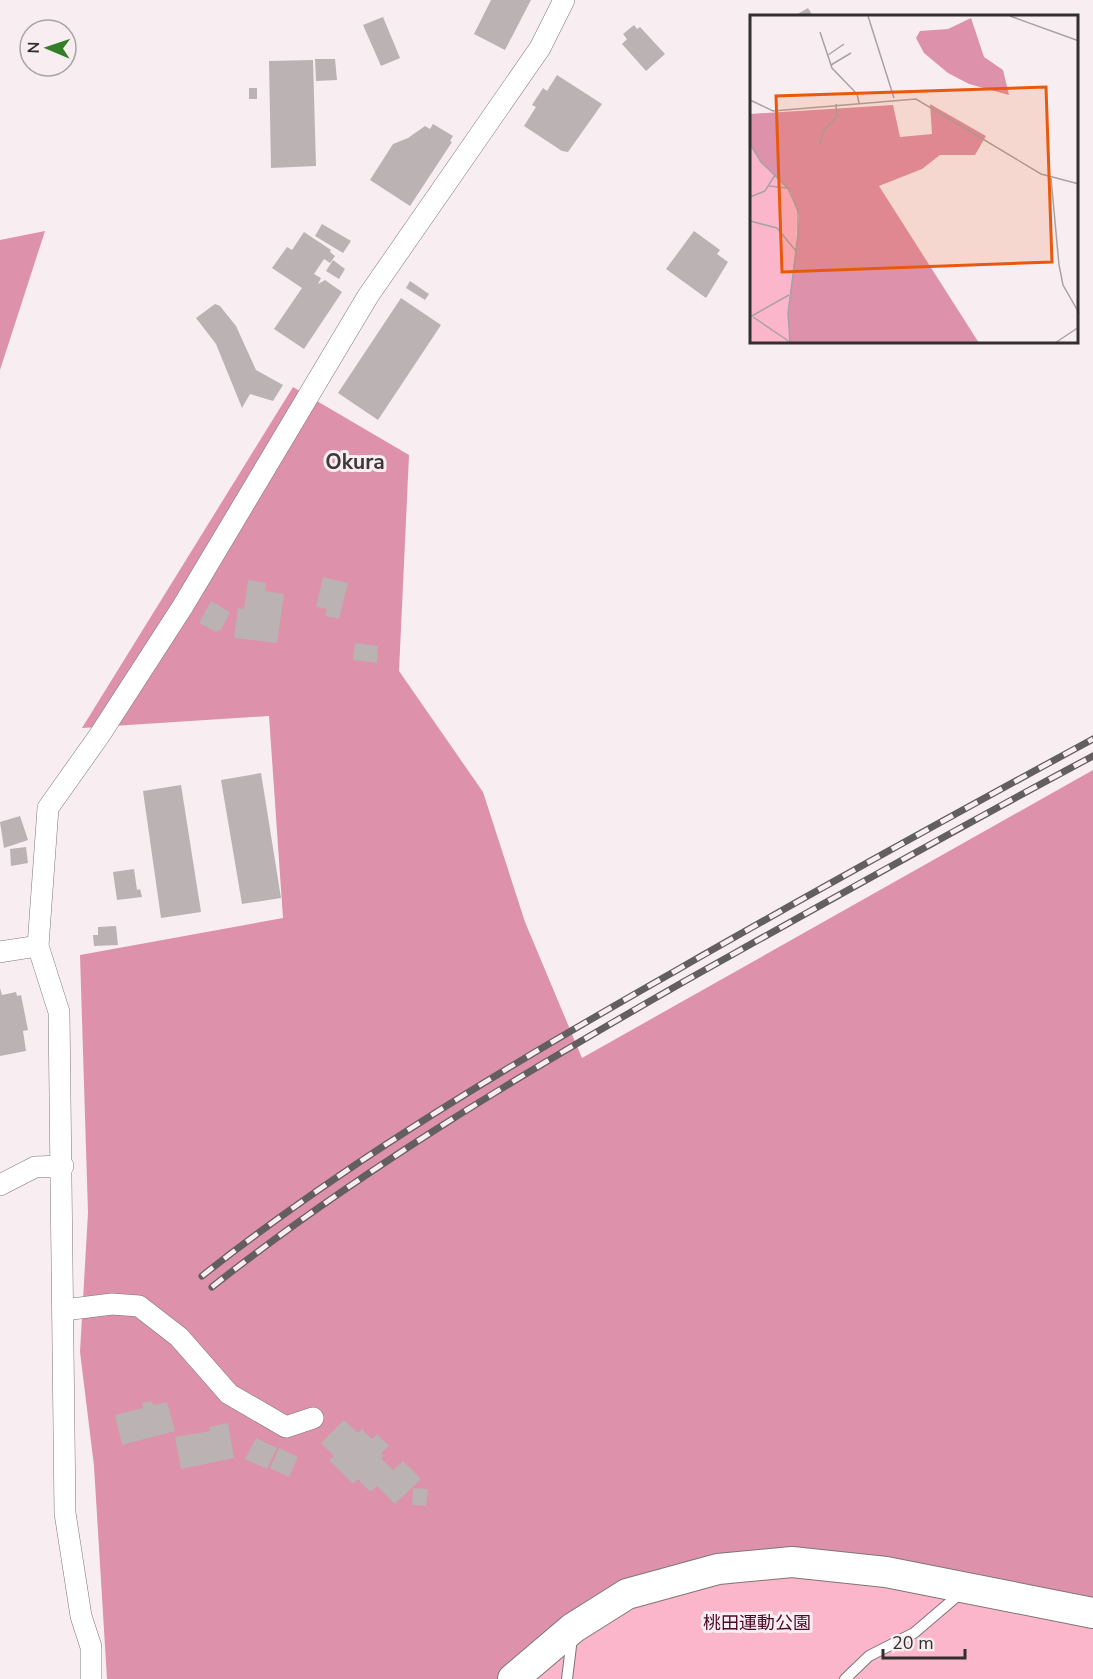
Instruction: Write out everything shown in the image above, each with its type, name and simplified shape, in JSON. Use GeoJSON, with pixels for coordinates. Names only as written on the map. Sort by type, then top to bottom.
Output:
{"type":"FeatureCollection","features":[{"type":"Feature","properties":{"kind":"street"},"geometry":{"type":"LineString","coordinates":[[91,1679],[91,1647],[81,1616],[65,1513],[63,1166],[59,1012],[38,946],[48,808],[99,736],[183,606],[368,296],[540,48],[564,0]]}},
{"type":"Feature","properties":{"kind":"street"},"geometry":{"type":"LineString","coordinates":[[0,952],[38,946]]}},
{"type":"Feature","properties":{"kind":"street"},"geometry":{"type":"LineString","coordinates":[[0,1185],[35,1167],[63,1166]]}},
{"type":"Feature","properties":{"kind":"street"},"geometry":{"type":"LineString","coordinates":[[64,1310],[112,1304],[139,1306],[179,1337],[229,1394],[286,1427],[313,1418]]}},
{"type":"Feature","properties":{"kind":"street"},"geometry":{"type":"LineString","coordinates":[[513,1679],[573,1629],[627,1594],[729,1568],[792,1562],[886,1572],[1093,1613]]}},
{"type":"Feature","properties":{"kind":"lane"},"geometry":{"type":"LineString","coordinates":[[845,1679],[869,1656],[914,1633],[967,1588]]}},
{"type":"Feature","properties":{"kind":"lane"},"geometry":{"type":"LineString","coordinates":[[567,1679],[573,1629]]}},
{"type":"Feature","properties":{"kind":"green space","name":"桃田運動公園"},"geometry":{"type":"Polygon","coordinates":[[[749,1566],[1093,1613],[1093,1679],[514,1679],[564,1633],[749,1566]]]}},
{"type":"Feature","properties":{"kind":"shaded area"},"geometry":{"type":"Polygon","coordinates":[[[45,231],[0,370],[0,240],[45,231]]]}},
{"type":"Feature","properties":{"kind":"shaded area"},"geometry":{"type":"Polygon","coordinates":[[[293,387],[409,455],[399,671],[483,792],[525,922],[582,1058],[1093,770],[1093,1613],[749,1566],[667,1583],[514,1679],[107,1679],[94,1466],[80,1352],[88,1213],[80,955],[283,918],[269,716],[82,728],[293,387]]]}},
{"type":"Feature","properties":{"kind":"building"},"geometry":{"type":"Polygon","coordinates":[[[491,0],[531,0],[505,50],[474,34],[491,0]]]}},
{"type":"Feature","properties":{"kind":"building"},"geometry":{"type":"Polygon","coordinates":[[[808,8],[812,15],[796,15],[808,8]]]}},
{"type":"Feature","properties":{"kind":"building"},"geometry":{"type":"Polygon","coordinates":[[[383,17],[400,58],[381,66],[363,25],[383,17]]]}},
{"type":"Feature","properties":{"kind":"building"},"geometry":{"type":"Polygon","coordinates":[[[634,25],[637,29],[640,27],[665,54],[646,71],[622,44],[627,39],[623,34],[634,25]]]}},
{"type":"Feature","properties":{"kind":"building"},"geometry":{"type":"Polygon","coordinates":[[[315,59],[335,59],[337,80],[316,81],[315,59]]]}},
{"type":"Feature","properties":{"kind":"building"},"geometry":{"type":"Polygon","coordinates":[[[313,60],[316,166],[271,168],[269,61],[313,60]]]}},
{"type":"Feature","properties":{"kind":"building"},"geometry":{"type":"Polygon","coordinates":[[[557,75],[602,104],[568,152],[562,151],[524,126],[536,107],[532,105],[543,88],[547,91],[557,75]]]}},
{"type":"Feature","properties":{"kind":"building"},"geometry":{"type":"Polygon","coordinates":[[[249,88],[257,88],[257,99],[249,99],[249,88]]]}},
{"type":"Feature","properties":{"kind":"building"},"geometry":{"type":"Polygon","coordinates":[[[433,124],[453,136],[450,141],[452,142],[410,206],[370,180],[393,144],[408,138],[425,126],[430,129],[433,124]]]}},
{"type":"Feature","properties":{"kind":"building"},"geometry":{"type":"Polygon","coordinates":[[[322,224],[351,241],[343,253],[315,236],[322,224]]]}},
{"type":"Feature","properties":{"kind":"building"},"geometry":{"type":"Polygon","coordinates":[[[694,231],[720,250],[717,254],[728,262],[706,298],[666,269],[694,231]]]}},
{"type":"Feature","properties":{"kind":"building"},"geometry":{"type":"Polygon","coordinates":[[[304,232],[331,250],[330,252],[335,256],[330,263],[324,259],[314,274],[321,278],[318,284],[325,280],[342,292],[304,349],[274,329],[302,288],[272,268],[287,247],[292,250],[304,232]]]}},
{"type":"Feature","properties":{"kind":"building"},"geometry":{"type":"Polygon","coordinates":[[[333,260],[345,269],[339,279],[326,271],[333,260]]]}},
{"type":"Feature","properties":{"kind":"building"},"geometry":{"type":"Polygon","coordinates":[[[410,281],[429,294],[425,300],[406,288],[410,281]]]}},
{"type":"Feature","properties":{"kind":"building"},"geometry":{"type":"Polygon","coordinates":[[[401,298],[441,325],[378,420],[338,393],[401,298]]]}},
{"type":"Feature","properties":{"kind":"building"},"geometry":{"type":"Polygon","coordinates":[[[215,304],[220,306],[236,326],[256,370],[283,385],[273,401],[250,394],[242,408],[216,344],[196,318],[215,304]]]}},
{"type":"Feature","properties":{"kind":"building"},"geometry":{"type":"Polygon","coordinates":[[[323,577],[348,583],[339,619],[325,616],[327,609],[316,607],[323,577]]]}},
{"type":"Feature","properties":{"kind":"building"},"geometry":{"type":"Polygon","coordinates":[[[248,580],[266,583],[265,591],[284,594],[277,643],[234,638],[238,608],[244,609],[248,580]]]}},
{"type":"Feature","properties":{"kind":"building"},"geometry":{"type":"Polygon","coordinates":[[[211,601],[230,612],[221,630],[216,632],[199,623],[211,601]]]}},
{"type":"Feature","properties":{"kind":"building"},"geometry":{"type":"Polygon","coordinates":[[[355,643],[378,646],[377,663],[353,660],[355,643]]]}},
{"type":"Feature","properties":{"kind":"building"},"geometry":{"type":"Polygon","coordinates":[[[261,773],[281,898],[242,904],[221,780],[261,773]]]}},
{"type":"Feature","properties":{"kind":"building"},"geometry":{"type":"Polygon","coordinates":[[[181,785],[201,912],[161,918],[143,791],[181,785]]]}},
{"type":"Feature","properties":{"kind":"building"},"geometry":{"type":"Polygon","coordinates":[[[20,816],[28,840],[4,848],[0,822],[20,816]]]}},
{"type":"Feature","properties":{"kind":"building"},"geometry":{"type":"Polygon","coordinates":[[[26,847],[28,863],[11,866],[10,849],[26,847]]]}},
{"type":"Feature","properties":{"kind":"building"},"geometry":{"type":"Polygon","coordinates":[[[134,869],[137,890],[140,889],[142,897],[117,900],[113,872],[134,869]]]}},
{"type":"Feature","properties":{"kind":"building"},"geometry":{"type":"Polygon","coordinates":[[[116,926],[118,945],[94,946],[93,935],[98,935],[98,927],[116,926]]]}},
{"type":"Feature","properties":{"kind":"building"},"geometry":{"type":"Polygon","coordinates":[[[0,988],[2,995],[16,992],[17,996],[21,995],[28,1030],[23,1031],[26,1051],[0,1056],[0,988]]]}},
{"type":"Feature","properties":{"kind":"building"},"geometry":{"type":"Polygon","coordinates":[[[152,1401],[153,1405],[167,1402],[175,1431],[122,1445],[115,1415],[143,1408],[142,1403],[152,1401]]]}},
{"type":"Feature","properties":{"kind":"building"},"geometry":{"type":"Polygon","coordinates":[[[344,1420],[358,1433],[362,1429],[372,1439],[377,1434],[389,1446],[381,1453],[384,1456],[381,1458],[393,1470],[403,1461],[421,1479],[395,1504],[377,1486],[370,1492],[358,1479],[353,1484],[329,1460],[334,1456],[321,1443],[344,1420]]]}},
{"type":"Feature","properties":{"kind":"building"},"geometry":{"type":"Polygon","coordinates":[[[228,1423],[234,1458],[181,1469],[175,1437],[210,1431],[209,1427],[228,1423]]]}},
{"type":"Feature","properties":{"kind":"building"},"geometry":{"type":"Polygon","coordinates":[[[256,1438],[277,1448],[267,1469],[245,1459],[256,1438]]]}},
{"type":"Feature","properties":{"kind":"building"},"geometry":{"type":"Polygon","coordinates":[[[279,1448],[298,1457],[289,1477],[270,1468],[279,1448]]]}},
{"type":"Feature","properties":{"kind":"building"},"geometry":{"type":"Polygon","coordinates":[[[413,1488],[428,1489],[426,1506],[412,1505],[413,1488]]]}},
{"type":"Feature","properties":{"kind":"railway"},"geometry":{"type":"LineString","coordinates":[[202,1276],[258,1233],[374,1152],[494,1077],[781,911],[1093,739]]}},
{"type":"Feature","properties":{"kind":"railway"},"geometry":{"type":"LineString","coordinates":[[212,1287],[325,1203],[503,1088],[685,981],[1093,756]]}},
{"type":"Feature","properties":{"kind":"district","name":"Okura"},"geometry":{"type":"Point","coordinates":[355,462]}}]}
